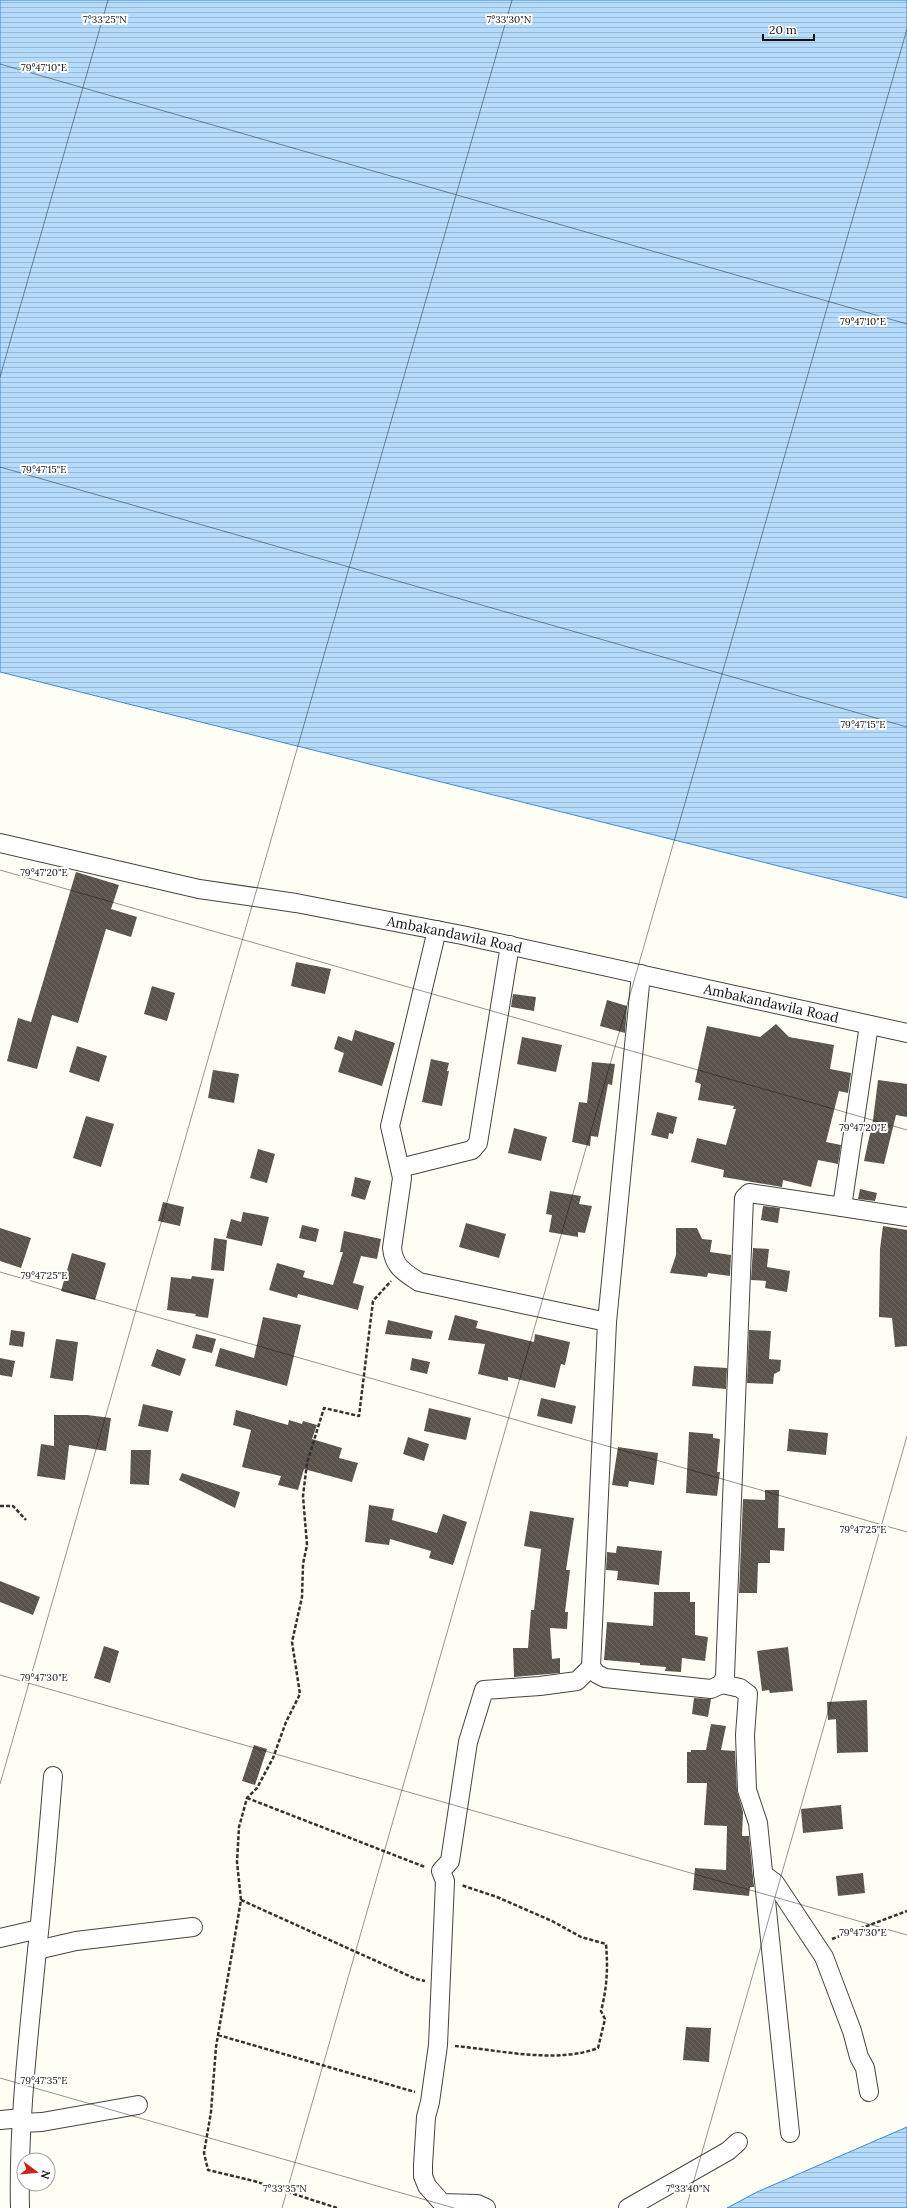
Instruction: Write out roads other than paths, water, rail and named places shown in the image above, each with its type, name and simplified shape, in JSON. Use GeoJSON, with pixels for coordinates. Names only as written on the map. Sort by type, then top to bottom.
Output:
{"type":"FeatureCollection","features":[{"type":"Feature","properties":{"kind":"street","name":"Ambakandawila Road"},"geometry":{"type":"LineString","coordinates":[[0,843],[198,889],[296,903],[510,945],[907,1033]]}},
{"type":"Feature","properties":{"kind":"street"},"geometry":{"type":"LineString","coordinates":[[437,930],[390,1126],[402,1178],[392,1248],[393,1260],[401,1270],[420,1282],[607,1322]]}},
{"type":"Feature","properties":{"kind":"street"},"geometry":{"type":"LineString","coordinates":[[400,1168],[472,1150],[478,1143],[510,945]]}},
{"type":"Feature","properties":{"kind":"street"},"geometry":{"type":"LineString","coordinates":[[486,2208],[477,2204],[442,2203],[427,2186],[423,2176],[426,2117],[430,2102],[438,2045],[443,1876],[450,1861],[468,1742],[484,1690],[540,1686],[577,1681],[591,1668],[607,1322],[641,974]]}},
{"type":"Feature","properties":{"kind":"street"},"geometry":{"type":"LineString","coordinates":[[842,1207],[869,1025]]}},
{"type":"Feature","properties":{"kind":"street"},"geometry":{"type":"LineString","coordinates":[[722,1684],[726,1676],[744,1198],[749,1193],[907,1217]]}},
{"type":"Feature","properties":{"kind":"street"},"geometry":{"type":"LineString","coordinates":[[591,1668],[597,1674],[605,1678],[711,1689],[722,1684],[740,1688],[748,1694],[745,1735],[747,1790],[758,1823],[762,1874],[790,2133]]}},
{"type":"Feature","properties":{"kind":"street"},"geometry":{"type":"LineString","coordinates":[[20,2208],[19,2146],[23,2121],[25,2067],[53,1776]]}},
{"type":"Feature","properties":{"kind":"street"},"geometry":{"type":"LineString","coordinates":[[762,1874],[776,1883],[824,1958],[852,2031],[859,2058],[866,2068],[869,2092]]}},
{"type":"Feature","properties":{"kind":"street"},"geometry":{"type":"LineString","coordinates":[[37,1950],[76,1941],[192,1927]]}},
{"type":"Feature","properties":{"kind":"street"},"geometry":{"type":"LineString","coordinates":[[0,1938],[39,1929]]}},
{"type":"Feature","properties":{"kind":"street"},"geometry":{"type":"LineString","coordinates":[[0,2120],[42,2122],[138,2105]]}},
{"type":"Feature","properties":{"kind":"street"},"geometry":{"type":"LineString","coordinates":[[628,2208],[728,2151],[738,2142]]}},
{"type":"Feature","properties":{"kind":"water"},"geometry":{"type":"Polygon","coordinates":[[[0,0],[907,0],[907,898],[0,672],[0,0]]]}},
{"type":"Feature","properties":{"kind":"water"},"geometry":{"type":"Polygon","coordinates":[[[907,2127],[907,2208],[727,2208],[757,2192],[907,2127]]]}}]}
